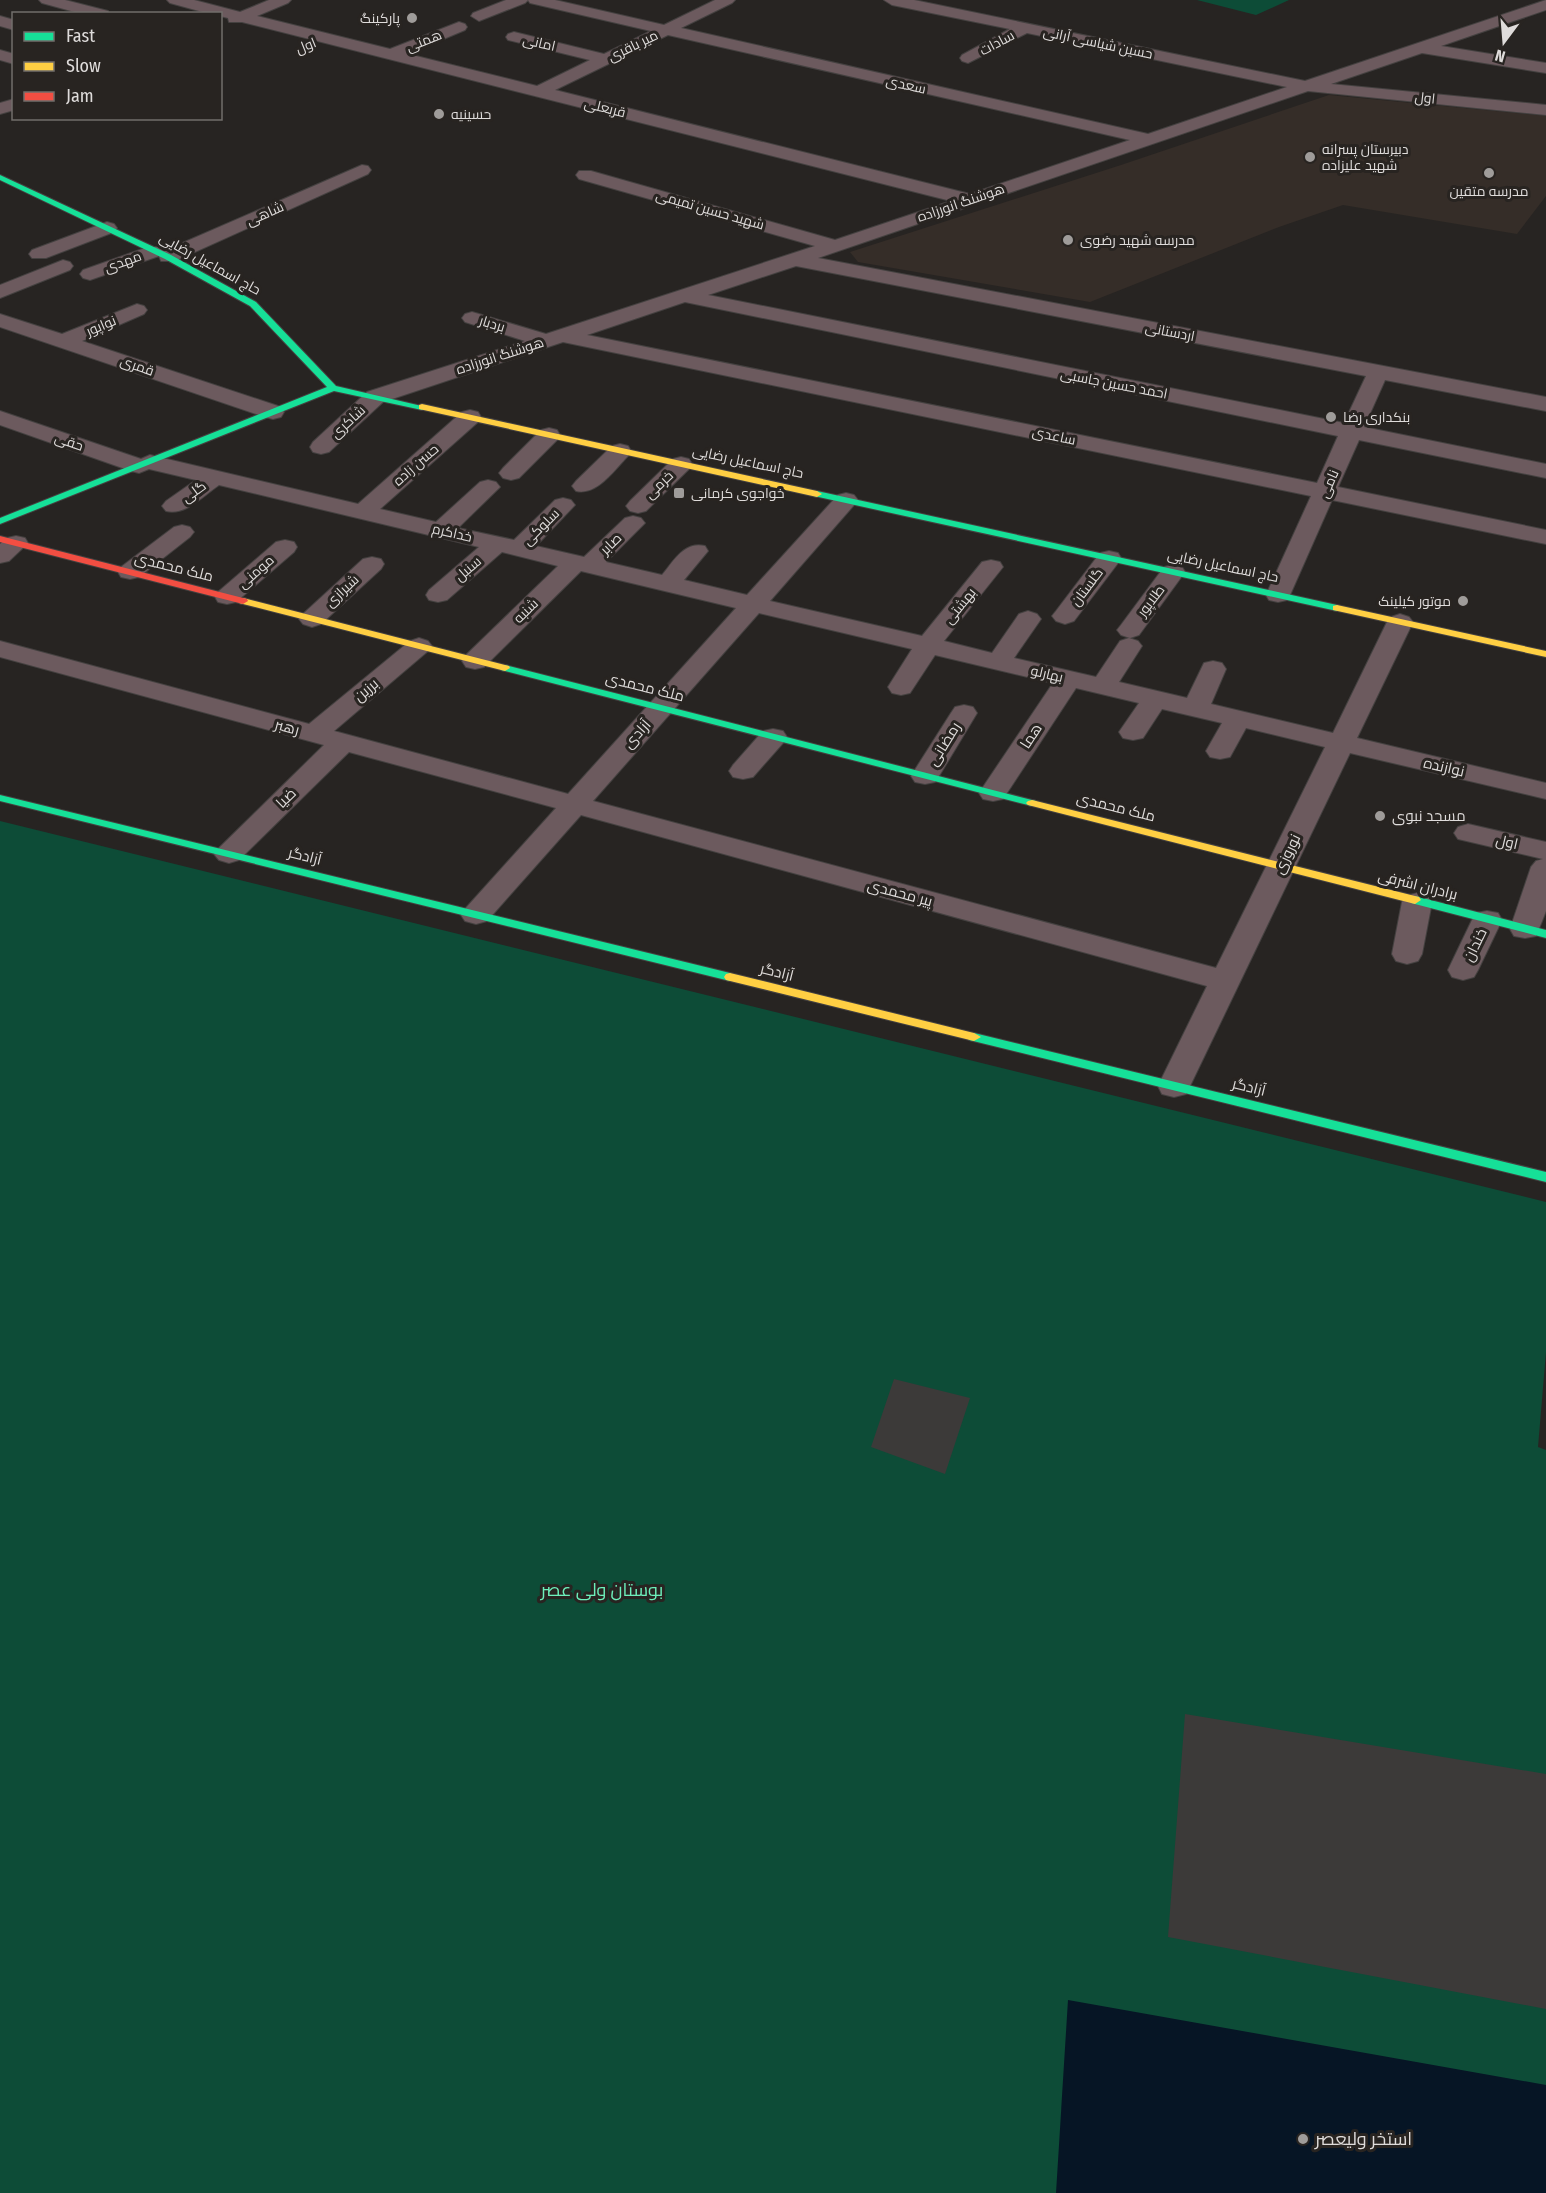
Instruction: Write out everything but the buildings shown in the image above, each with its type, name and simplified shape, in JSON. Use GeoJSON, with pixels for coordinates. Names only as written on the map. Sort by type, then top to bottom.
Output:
{"type":"FeatureCollection","features":[{"type":"Feature","properties":{"kind":"street"},"geometry":{"type":"LineString","coordinates":[[47,0],[94,12]]}},
{"type":"Feature","properties":{"kind":"street","name":"قربعلی"},"geometry":{"type":"LineString","coordinates":[[175,0],[221,12]]}},
{"type":"Feature","properties":{"kind":"street"},"geometry":{"type":"LineString","coordinates":[[222,23],[283,0]]}},
{"type":"Feature","properties":{"kind":"street"},"geometry":{"type":"LineString","coordinates":[[479,16],[520,0]]}},
{"type":"Feature","properties":{"kind":"street","name":"سعدی"},"geometry":{"type":"LineString","coordinates":[[534,0],[1147,139]]}},
{"type":"Feature","properties":{"kind":"street","name":"میر باقری"},"geometry":{"type":"LineString","coordinates":[[538,92],[727,0]]}},
{"type":"Feature","properties":{"kind":"street","name":"حسین شیاسی آرانی"},"geometry":{"type":"LineString","coordinates":[[892,0],[1304,86]]}},
{"type":"Feature","properties":{"kind":"street","name":"هوشنگ انورزاده"},"geometry":{"type":"LineString","coordinates":[[375,397],[794,260],[1546,5]]}},
{"type":"Feature","properties":{"kind":"street","name":"قربعلی"},"geometry":{"type":"LineString","coordinates":[[222,12],[970,200]]}},
{"type":"Feature","properties":{"kind":"street"},"geometry":{"type":"LineString","coordinates":[[1523,13],[1546,16]]}},
{"type":"Feature","properties":{"kind":"street","name":"امانی"},"geometry":{"type":"LineString","coordinates":[[540,26],[514,37],[606,58]]}},
{"type":"Feature","properties":{"kind":"street","name":"همتی"},"geometry":{"type":"LineString","coordinates":[[390,54],[459,27]]}},
{"type":"Feature","properties":{"kind":"street","name":"سادات"},"geometry":{"type":"LineString","coordinates":[[968,58],[1025,28]]}},
{"type":"Feature","properties":{"kind":"street","name":"اول"},"geometry":{"type":"LineString","coordinates":[[296,50],[326,38]]}},
{"type":"Feature","properties":{"kind":"street","name":"امانی"},"geometry":{"type":"LineString","coordinates":[[563,48],[584,39]]}},
{"type":"Feature","properties":{"kind":"street"},"geometry":{"type":"LineString","coordinates":[[1419,47],[1546,68]]}},
{"type":"Feature","properties":{"kind":"street"},"geometry":{"type":"LineString","coordinates":[[910,86],[931,76]]}},
{"type":"Feature","properties":{"kind":"street","name":"اول"},"geometry":{"type":"LineString","coordinates":[[1304,86],[1546,110]]}},
{"type":"Feature","properties":{"kind":"street","name":"شاهی"},"geometry":{"type":"LineString","coordinates":[[161,254],[362,170]]}},
{"type":"Feature","properties":{"kind":"street","name":"شهید حسین تمیمی"},"geometry":{"type":"LineString","coordinates":[[585,175],[835,246]]}},
{"type":"Feature","properties":{"kind":"street","name":"حاج اسماعیل رضایی"},"geometry":{"type":"LineString","coordinates":[[0,177],[161,254],[253,304],[333,388],[1546,654]]}},
{"type":"Feature","properties":{"kind":"street"},"geometry":{"type":"LineString","coordinates":[[39,254],[107,228]]}},
{"type":"Feature","properties":{"kind":"street","name":"مهدی"},"geometry":{"type":"LineString","coordinates":[[90,274],[161,254]]}},
{"type":"Feature","properties":{"kind":"street","name":"اردستانی"},"geometry":{"type":"LineString","coordinates":[[794,260],[1546,404]]}},
{"type":"Feature","properties":{"kind":"street"},"geometry":{"type":"LineString","coordinates":[[0,292],[63,266]]}},
{"type":"Feature","properties":{"kind":"street","name":"احمد حسین جاسبی"},"geometry":{"type":"LineString","coordinates":[[682,296],[1546,471]]}},
{"type":"Feature","properties":{"kind":"street","name":"نواپور"},"geometry":{"type":"LineString","coordinates":[[64,341],[137,310]]}},
{"type":"Feature","properties":{"kind":"street","name":"بردبار"},"geometry":{"type":"LineString","coordinates":[[472,318],[554,338]]}},
{"type":"Feature","properties":{"kind":"street","name":"قمری"},"geometry":{"type":"LineString","coordinates":[[0,320],[273,412]]}},
{"type":"Feature","properties":{"kind":"street","name":"ساعدی"},"geometry":{"type":"LineString","coordinates":[[554,338],[1546,537]]}},
{"type":"Feature","properties":{"kind":"street","name":"نامی"},"geometry":{"type":"LineString","coordinates":[[1278,595],[1378,372]]}},
{"type":"Feature","properties":{"kind":"street"},"geometry":{"type":"LineString","coordinates":[[0,521],[333,388]]}},
{"type":"Feature","properties":{"kind":"street","name":"شاکری"},"geometry":{"type":"LineString","coordinates":[[321,447],[375,397]]}},
{"type":"Feature","properties":{"kind":"street","name":"حسن زاده"},"geometry":{"type":"LineString","coordinates":[[363,512],[470,417]]}},
{"type":"Feature","properties":{"kind":"street","name":"حقی"},"geometry":{"type":"LineString","coordinates":[[0,418],[145,464]]}},
{"type":"Feature","properties":{"kind":"street"},"geometry":{"type":"LineString","coordinates":[[511,473],[549,435]]}},
{"type":"Feature","properties":{"kind":"street"},"geometry":{"type":"LineString","coordinates":[[584,486],[620,451]]}},
{"type":"Feature","properties":{"kind":"street","name":"خداکرم"},"geometry":{"type":"LineString","coordinates":[[145,464],[323,493],[363,512],[754,604]]}},
{"type":"Feature","properties":{"kind":"street","name":"خرمی"},"geometry":{"type":"LineString","coordinates":[[635,514],[681,464]]}},
{"type":"Feature","properties":{"kind":"street","name":"گلی"},"geometry":{"type":"LineString","coordinates":[[174,506],[215,477]]}},
{"type":"Feature","properties":{"kind":"street"},"geometry":{"type":"LineString","coordinates":[[441,530],[488,487]]}},
{"type":"Feature","properties":{"kind":"street","name":"آزادی"},"geometry":{"type":"LineString","coordinates":[[476,915],[846,501]]}},
{"type":"Feature","properties":{"kind":"street","name":"سلوکی"},"geometry":{"type":"LineString","coordinates":[[508,546],[563,505]]}},
{"type":"Feature","properties":{"kind":"street","name":"صابر"},"geometry":{"type":"LineString","coordinates":[[583,564],[635,514]]}},
{"type":"Feature","properties":{"kind":"street"},"geometry":{"type":"LineString","coordinates":[[130,572],[182,532]]}},
{"type":"Feature","properties":{"kind":"street","name":"ملک محمدی"},"geometry":{"type":"LineString","coordinates":[[5,546],[130,572],[1281,867]]}},
{"type":"Feature","properties":{"kind":"street","name":"سنبل"},"geometry":{"type":"LineString","coordinates":[[438,595],[508,546]]}},
{"type":"Feature","properties":{"kind":"street","name":"مومنی"},"geometry":{"type":"LineString","coordinates":[[227,597],[285,547]]}},
{"type":"Feature","properties":{"kind":"street"},"geometry":{"type":"LineString","coordinates":[[668,584],[696,551]]}},
{"type":"Feature","properties":{"kind":"street","name":"گلستان"},"geometry":{"type":"LineString","coordinates":[[1065,616],[1109,558]]}},
{"type":"Feature","properties":{"kind":"street","name":"شیرازی"},"geometry":{"type":"LineString","coordinates":[[312,619],[372,564]]}},
{"type":"Feature","properties":{"kind":"street","name":"شنبه"},"geometry":{"type":"LineString","coordinates":[[475,661],[583,564]]}},
{"type":"Feature","properties":{"kind":"street","name":"بهشتی"},"geometry":{"type":"LineString","coordinates":[[901,687],[928,645],[992,567]]}},
{"type":"Feature","properties":{"kind":"street","name":"طلاپور"},"geometry":{"type":"LineString","coordinates":[[1104,687],[1129,638],[1173,572]]}},
{"type":"Feature","properties":{"kind":"street","name":"بهارلو"},"geometry":{"type":"LineString","coordinates":[[754,604],[1341,743]]}},
{"type":"Feature","properties":{"kind":"street"},"geometry":{"type":"LineString","coordinates":[[998,662],[1028,619]]}},
{"type":"Feature","properties":{"kind":"street","name":"نوروزی"},"geometry":{"type":"LineString","coordinates":[[1174,1086],[1400,622]]}},
{"type":"Feature","properties":{"kind":"street","name":"برزین"},"geometry":{"type":"LineString","coordinates":[[314,734],[419,646]]}},
{"type":"Feature","properties":{"kind":"street","name":"رهبر"},"geometry":{"type":"LineString","coordinates":[[0,649],[575,804]]}},
{"type":"Feature","properties":{"kind":"street"},"geometry":{"type":"LineString","coordinates":[[1196,709],[1213,669]]}},
{"type":"Feature","properties":{"kind":"street","name":"هما"},"geometry":{"type":"LineString","coordinates":[[993,793],[1069,679]]}},
{"type":"Feature","properties":{"kind":"street"},"geometry":{"type":"LineString","coordinates":[[1133,732],[1155,699]]}},
{"type":"Feature","properties":{"kind":"street","name":"رمضانی"},"geometry":{"type":"LineString","coordinates":[[925,776],[964,713]]}},
{"type":"Feature","properties":{"kind":"street"},"geometry":{"type":"LineString","coordinates":[[1220,751],[1238,718]]}},
{"type":"Feature","properties":{"kind":"street"},"geometry":{"type":"LineString","coordinates":[[743,771],[773,737]]}},
{"type":"Feature","properties":{"kind":"street","name":"ضیا"},"geometry":{"type":"LineString","coordinates":[[228,854],[343,742]]}},
{"type":"Feature","properties":{"kind":"street","name":"نوازنده"},"geometry":{"type":"LineString","coordinates":[[1341,743],[1546,791]]}},
{"type":"Feature","properties":{"kind":"street","name":"آزادگر"},"geometry":{"type":"LineString","coordinates":[[0,798],[1546,1177]]}},
{"type":"Feature","properties":{"kind":"street","name":"پیر محمدی"},"geometry":{"type":"LineString","coordinates":[[575,804],[1226,981]]}},
{"type":"Feature","properties":{"kind":"street","name":"اول"},"geometry":{"type":"LineString","coordinates":[[1468,833],[1546,851]]}},
{"type":"Feature","properties":{"kind":"street","name":"برادران اشرفی"},"geometry":{"type":"LineString","coordinates":[[1281,867],[1536,932]]}},
{"type":"Feature","properties":{"kind":"street"},"geometry":{"type":"LineString","coordinates":[[1536,932],[1546,867]]}},
{"type":"Feature","properties":{"kind":"street"},"geometry":{"type":"LineString","coordinates":[[1407,954],[1417,902]]}},
{"type":"Feature","properties":{"kind":"street","name":"خندان"},"geometry":{"type":"LineString","coordinates":[[1463,970],[1487,920]]}},
{"type":"Feature","properties":{"kind":"shaded area"},"geometry":{"type":"Polygon","coordinates":[[[1329,95],[1546,116],[1546,196],[1517,234],[1343,205],[1279,227],[1090,302],[858,262],[850,252],[1121,165],[1329,95]]]}},
{"type":"Feature","properties":{"kind":"green space"},"geometry":{"type":"Polygon","coordinates":[[[1197,0],[1289,0],[1256,15],[1197,0]]]}},
{"type":"Feature","properties":{"kind":"green space","name":"بوستان ولی عصر"},"geometry":{"type":"Polygon","coordinates":[[[0,821],[1546,1202],[1546,1352],[1538,1447],[1546,1450],[1546,2193],[0,2193],[0,821]]]}},
{"type":"Feature","properties":{"kind":"water","name":"استخر ولیعصر"},"geometry":{"type":"Polygon","coordinates":[[[1068,2000],[1546,2085],[1546,2193],[1056,2193],[1068,2000]]]}},
{"type":"Feature","properties":{"kind":"traffic: fast"},"geometry":{"type":"LineString","coordinates":[[0,177],[168,257],[253,304],[333,388],[422,407]]}},
{"type":"Feature","properties":{"kind":"traffic: fast"},"geometry":{"type":"LineString","coordinates":[[0,521],[333,388]]}},
{"type":"Feature","properties":{"kind":"traffic: fast"},"geometry":{"type":"LineString","coordinates":[[817,494],[1337,608]]}},
{"type":"Feature","properties":{"kind":"traffic: fast"},"geometry":{"type":"LineString","coordinates":[[505,668],[1032,803]]}},
{"type":"Feature","properties":{"kind":"traffic: fast"},"geometry":{"type":"LineString","coordinates":[[0,798],[730,977]]}},
{"type":"Feature","properties":{"kind":"traffic: fast"},"geometry":{"type":"LineString","coordinates":[[1415,900],[1546,934]]}},
{"type":"Feature","properties":{"kind":"traffic: fast"},"geometry":{"type":"LineString","coordinates":[[974,1037],[1546,1177]]}},
{"type":"Feature","properties":{"kind":"traffic: slow"},"geometry":{"type":"LineString","coordinates":[[422,407],[817,494]]}},
{"type":"Feature","properties":{"kind":"traffic: slow"},"geometry":{"type":"LineString","coordinates":[[243,601],[505,668]]}},
{"type":"Feature","properties":{"kind":"traffic: slow"},"geometry":{"type":"LineString","coordinates":[[1337,608],[1546,654]]}},
{"type":"Feature","properties":{"kind":"traffic: slow"},"geometry":{"type":"LineString","coordinates":[[1032,803],[1415,900]]}},
{"type":"Feature","properties":{"kind":"traffic: slow"},"geometry":{"type":"LineString","coordinates":[[730,977],[974,1037]]}},
{"type":"Feature","properties":{"kind":"traffic: jam"},"geometry":{"type":"LineString","coordinates":[[0,539],[243,601]]}},
{"type":"Feature","properties":{"kind":"place","name":"پارکینگ"},"geometry":{"type":"Point","coordinates":[412,18]}},
{"type":"Feature","properties":{"kind":"place","name":"حسینیه"},"geometry":{"type":"Point","coordinates":[439,114]}},
{"type":"Feature","properties":{"kind":"place","name":"دبیرستان پسرانه شهید علیزاده"},"geometry":{"type":"Point","coordinates":[1310,157]}},
{"type":"Feature","properties":{"kind":"place","name":"مدرسه متقین"},"geometry":{"type":"Point","coordinates":[1489,173]}},
{"type":"Feature","properties":{"kind":"place","name":"مدرسه شهید رضوی"},"geometry":{"type":"Point","coordinates":[1068,240]}},
{"type":"Feature","properties":{"kind":"place","name":"بنکداری رضا"},"geometry":{"type":"Point","coordinates":[1331,417]}},
{"type":"Feature","properties":{"kind":"place","name":"خواجوی کرمانی"},"geometry":{"type":"Point","coordinates":[679,493]}},
{"type":"Feature","properties":{"kind":"place","name":"موتور کیلینک"},"geometry":{"type":"Point","coordinates":[1463,601]}},
{"type":"Feature","properties":{"kind":"place","name":"مسجد نبوی"},"geometry":{"type":"Point","coordinates":[1380,816]}},
{"type":"Feature","properties":{"kind":"place","name":"استخر ولیعصر"},"geometry":{"type":"Point","coordinates":[1303,2139]}}]}
